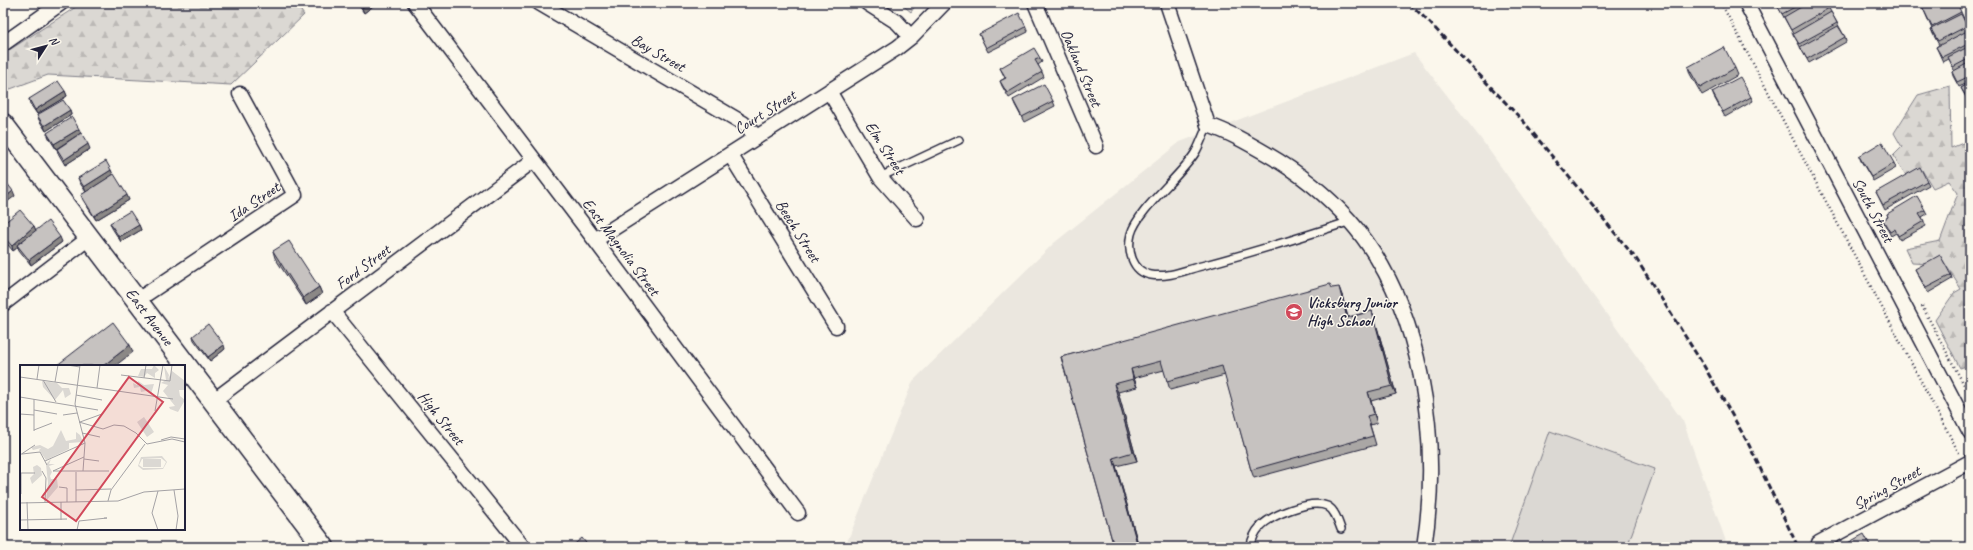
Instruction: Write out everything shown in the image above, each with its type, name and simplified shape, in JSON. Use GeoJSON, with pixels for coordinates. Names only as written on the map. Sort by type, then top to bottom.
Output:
{"type":"FeatureCollection","features":[{"type":"Feature","properties":{"kind":"street"},"geometry":{"type":"LineString","coordinates":[[3,44],[61,3]]}},
{"type":"Feature","properties":{"kind":"street","name":"East Magnolia Street"},"geometry":{"type":"LineString","coordinates":[[415,3],[596,240],[798,513]]}},
{"type":"Feature","properties":{"kind":"street","name":"Bay Street"},"geometry":{"type":"LineString","coordinates":[[539,3],[743,123],[757,137]]}},
{"type":"Feature","properties":{"kind":"street"},"geometry":{"type":"LineString","coordinates":[[867,3],[897,22],[911,37]]}},
{"type":"Feature","properties":{"kind":"street","name":"Court Street"},"geometry":{"type":"LineString","coordinates":[[596,240],[911,37],[944,3]]}},
{"type":"Feature","properties":{"kind":"street","name":"Oakland Street"},"geometry":{"type":"LineString","coordinates":[[1035,3],[1096,146]]}},
{"type":"Feature","properties":{"kind":"street"},"geometry":{"type":"LineString","coordinates":[[1167,3],[1208,125],[1228,132],[1280,162],[1313,185],[1350,221],[1376,257],[1396,293],[1409,329],[1420,374],[1428,417],[1429,511],[1424,547]]}},
{"type":"Feature","properties":{"kind":"street","name":"South Street"},"geometry":{"type":"LineString","coordinates":[[1746,3],[1970,432]]}},
{"type":"Feature","properties":{"kind":"street","name":"Elm Street"},"geometry":{"type":"LineString","coordinates":[[829,91],[880,177],[917,219]]}},
{"type":"Feature","properties":{"kind":"street","name":"Ida Street"},"geometry":{"type":"LineString","coordinates":[[136,301],[295,195],[240,94]]}},
{"type":"Feature","properties":{"kind":"street","name":"East Avenue"},"geometry":{"type":"LineString","coordinates":[[3,124],[324,547]]}},
{"type":"Feature","properties":{"kind":"street","name":"Beech Street"},"geometry":{"type":"LineString","coordinates":[[730,154],[836,326]]}},
{"type":"Feature","properties":{"kind":"street","name":"Ford Street"},"geometry":{"type":"LineString","coordinates":[[213,401],[534,160]]}},
{"type":"Feature","properties":{"kind":"street"},"geometry":{"type":"LineString","coordinates":[[3,304],[89,238]]}},
{"type":"Feature","properties":{"kind":"street","name":"High Street"},"geometry":{"type":"LineString","coordinates":[[332,311],[524,547]]}},
{"type":"Feature","properties":{"kind":"street","name":"Spring Street"},"geometry":{"type":"LineString","coordinates":[[1820,543],[1968,463]]}},
{"type":"Feature","properties":{"kind":"lane"},"geometry":{"type":"LineString","coordinates":[[1208,125],[1195,153],[1139,219],[1131,233],[1130,247],[1132,258],[1138,269],[1150,275],[1166,275],[1255,252],[1350,221]]}},
{"type":"Feature","properties":{"kind":"lane"},"geometry":{"type":"LineString","coordinates":[[880,177],[959,140]]}},
{"type":"Feature","properties":{"kind":"lane"},"geometry":{"type":"LineString","coordinates":[[1250,547],[1256,532],[1268,520],[1288,511],[1309,505],[1320,504],[1328,507],[1337,518],[1341,529]]}},
{"type":"Feature","properties":{"kind":"path"},"geometry":{"type":"LineString","coordinates":[[1721,3],[1968,463]]}},
{"type":"Feature","properties":{"kind":"shaded area","name":"Vicksburg Junior High School"},"geometry":{"type":"Polygon","coordinates":[[[1414,53],[1481,139],[1683,421],[1728,547],[845,547],[913,381],[1054,243],[1180,142],[1414,53]]]}},
{"type":"Feature","properties":{"kind":"green space"},"geometry":{"type":"Polygon","coordinates":[[[82,3],[295,3],[304,15],[231,85],[48,75],[5,91],[3,89],[3,54],[82,3]]]}},
{"type":"Feature","properties":{"kind":"green space"},"geometry":{"type":"Polygon","coordinates":[[[900,3],[917,3],[911,12],[900,3]]]}},
{"type":"Feature","properties":{"kind":"green space"},"geometry":{"type":"Polygon","coordinates":[[[1950,86],[1951,148],[1970,140],[1970,365],[1960,368],[1935,320],[1954,293],[1961,289],[1941,257],[1929,264],[1912,263],[1905,248],[1940,241],[1958,193],[1949,181],[1933,188],[1922,170],[1908,178],[1893,156],[1902,147],[1894,133],[1918,95],[1950,86]]]}},
{"type":"Feature","properties":{"kind":"green space"},"geometry":{"type":"Polygon","coordinates":[[[1550,431],[1655,469],[1627,547],[1509,547],[1550,431]]]}},
{"type":"Feature","properties":{"kind":"building"},"geometry":{"type":"Polygon","coordinates":[[[359,3],[369,3],[362,8],[359,3]]]}},
{"type":"Feature","properties":{"kind":"building"},"geometry":{"type":"Polygon","coordinates":[[[1776,3],[1802,3],[1782,14],[1776,3]]]}},
{"type":"Feature","properties":{"kind":"building"},"geometry":{"type":"Polygon","coordinates":[[[1808,3],[1826,3],[1829,8],[1791,30],[1784,17],[1808,3]]]}},
{"type":"Feature","properties":{"kind":"building"},"geometry":{"type":"Polygon","coordinates":[[[1928,3],[1957,3],[1961,12],[1932,27],[1922,6],[1928,3]]]}},
{"type":"Feature","properties":{"kind":"building"},"geometry":{"type":"Polygon","coordinates":[[[1831,12],[1837,23],[1799,44],[1793,34],[1831,12]]]}},
{"type":"Feature","properties":{"kind":"building"},"geometry":{"type":"Polygon","coordinates":[[[1019,13],[1026,27],[986,48],[979,34],[1019,13]]]}},
{"type":"Feature","properties":{"kind":"building"},"geometry":{"type":"Polygon","coordinates":[[[1961,14],[1967,26],[1938,41],[1931,29],[1961,14]]]}},
{"type":"Feature","properties":{"kind":"building"},"geometry":{"type":"Polygon","coordinates":[[[1838,26],[1845,37],[1807,59],[1800,47],[1838,26]]]}},
{"type":"Feature","properties":{"kind":"building"},"geometry":{"type":"Polygon","coordinates":[[[1969,30],[1970,43],[1942,57],[1936,47],[1969,30]]]}},
{"type":"Feature","properties":{"kind":"building"},"geometry":{"type":"Polygon","coordinates":[[[1970,46],[1970,58],[1953,67],[1948,57],[1970,46]]]}},
{"type":"Feature","properties":{"kind":"building"},"geometry":{"type":"Polygon","coordinates":[[[1724,47],[1735,68],[1700,88],[1688,67],[1724,47]]]}},
{"type":"Feature","properties":{"kind":"building"},"geometry":{"type":"Polygon","coordinates":[[[1034,48],[1040,58],[1035,60],[1042,72],[1007,93],[1000,81],[1006,78],[1000,68],[1034,48]]]}},
{"type":"Feature","properties":{"kind":"building"},"geometry":{"type":"Polygon","coordinates":[[[1970,62],[1970,76],[1957,82],[1952,72],[1970,62]]]}},
{"type":"Feature","properties":{"kind":"building"},"geometry":{"type":"Polygon","coordinates":[[[1740,77],[1751,97],[1723,112],[1712,92],[1740,77]]]}},
{"type":"Feature","properties":{"kind":"building"},"geometry":{"type":"Polygon","coordinates":[[[58,81],[65,91],[35,110],[29,99],[58,81]]]}},
{"type":"Feature","properties":{"kind":"building"},"geometry":{"type":"Polygon","coordinates":[[[1970,83],[1970,102],[1961,88],[1970,83]]]}},
{"type":"Feature","properties":{"kind":"building"},"geometry":{"type":"Polygon","coordinates":[[[1044,84],[1053,101],[1022,117],[1013,100],[1044,84]]]}},
{"type":"Feature","properties":{"kind":"building"},"geometry":{"type":"Polygon","coordinates":[[[63,100],[70,110],[44,126],[37,115],[63,100]]]}},
{"type":"Feature","properties":{"kind":"building"},"geometry":{"type":"Polygon","coordinates":[[[72,117],[79,129],[54,144],[47,133],[72,117]]]}},
{"type":"Feature","properties":{"kind":"building"},"geometry":{"type":"Polygon","coordinates":[[[81,133],[88,144],[64,160],[57,149],[81,133]]]}},
{"type":"Feature","properties":{"kind":"building"},"geometry":{"type":"Polygon","coordinates":[[[1882,142],[1894,163],[1871,177],[1859,156],[1882,142]]]}},
{"type":"Feature","properties":{"kind":"building"},"geometry":{"type":"Polygon","coordinates":[[[106,161],[111,170],[84,187],[78,178],[106,161]]]}},
{"type":"Feature","properties":{"kind":"building"},"geometry":{"type":"Polygon","coordinates":[[[1920,167],[1927,181],[1883,205],[1876,192],[1920,167]]]}},
{"type":"Feature","properties":{"kind":"building"},"geometry":{"type":"Polygon","coordinates":[[[114,174],[127,195],[94,216],[81,195],[114,174]]]}},
{"type":"Feature","properties":{"kind":"building"},"geometry":{"type":"Polygon","coordinates":[[[3,178],[13,191],[3,199],[3,178]]]}},
{"type":"Feature","properties":{"kind":"building"},"geometry":{"type":"Polygon","coordinates":[[[1917,196],[1925,210],[1919,213],[1924,221],[1898,236],[1895,229],[1890,232],[1883,220],[1888,217],[1887,214],[1917,196]]]}},
{"type":"Feature","properties":{"kind":"building"},"geometry":{"type":"Polygon","coordinates":[[[20,210],[34,226],[12,246],[3,236],[3,224],[20,210]]]}},
{"type":"Feature","properties":{"kind":"building"},"geometry":{"type":"Polygon","coordinates":[[[130,211],[139,225],[119,237],[110,223],[130,211]]]}},
{"type":"Feature","properties":{"kind":"building"},"geometry":{"type":"Polygon","coordinates":[[[48,221],[60,237],[29,260],[17,245],[48,221]]]}},
{"type":"Feature","properties":{"kind":"building"},"geometry":{"type":"Polygon","coordinates":[[[289,241],[319,287],[303,298],[273,251],[289,241]]]}},
{"type":"Feature","properties":{"kind":"building"},"geometry":{"type":"Polygon","coordinates":[[[1940,255],[1951,275],[1926,288],[1915,269],[1940,255]]]}},
{"type":"Feature","properties":{"kind":"building"},"geometry":{"type":"Polygon","coordinates":[[[1330,284],[1332,288],[1339,287],[1347,318],[1372,311],[1392,386],[1368,392],[1374,414],[1367,416],[1373,436],[1251,470],[1222,366],[1167,381],[1161,361],[1131,369],[1133,379],[1114,384],[1133,452],[1113,458],[1138,547],[1114,547],[1061,357],[1330,284]]]}},
{"type":"Feature","properties":{"kind":"building"},"geometry":{"type":"Polygon","coordinates":[[[113,322],[130,345],[104,365],[57,365],[113,322]]]}},
{"type":"Feature","properties":{"kind":"building"},"geometry":{"type":"Polygon","coordinates":[[[208,324],[224,345],[208,357],[193,336],[208,324]]]}},
{"type":"Feature","properties":{"kind":"building"},"geometry":{"type":"Polygon","coordinates":[[[1864,534],[1871,547],[1846,547],[1844,545],[1864,534]]]}},
{"type":"Feature","properties":{"kind":"building"},"geometry":{"type":"Polygon","coordinates":[[[582,538],[589,547],[571,547],[582,538]]]}},
{"type":"Feature","properties":{"kind":"railway"},"geometry":{"type":"LineString","coordinates":[[1409,3],[1430,23],[1524,122],[1637,260],[1704,366],[1748,443],[1798,547]]}},
{"type":"Feature","properties":{"kind":"place","name":"Vicksburg Junior High School"},"geometry":{"type":"Point","coordinates":[1294,312]}}]}
